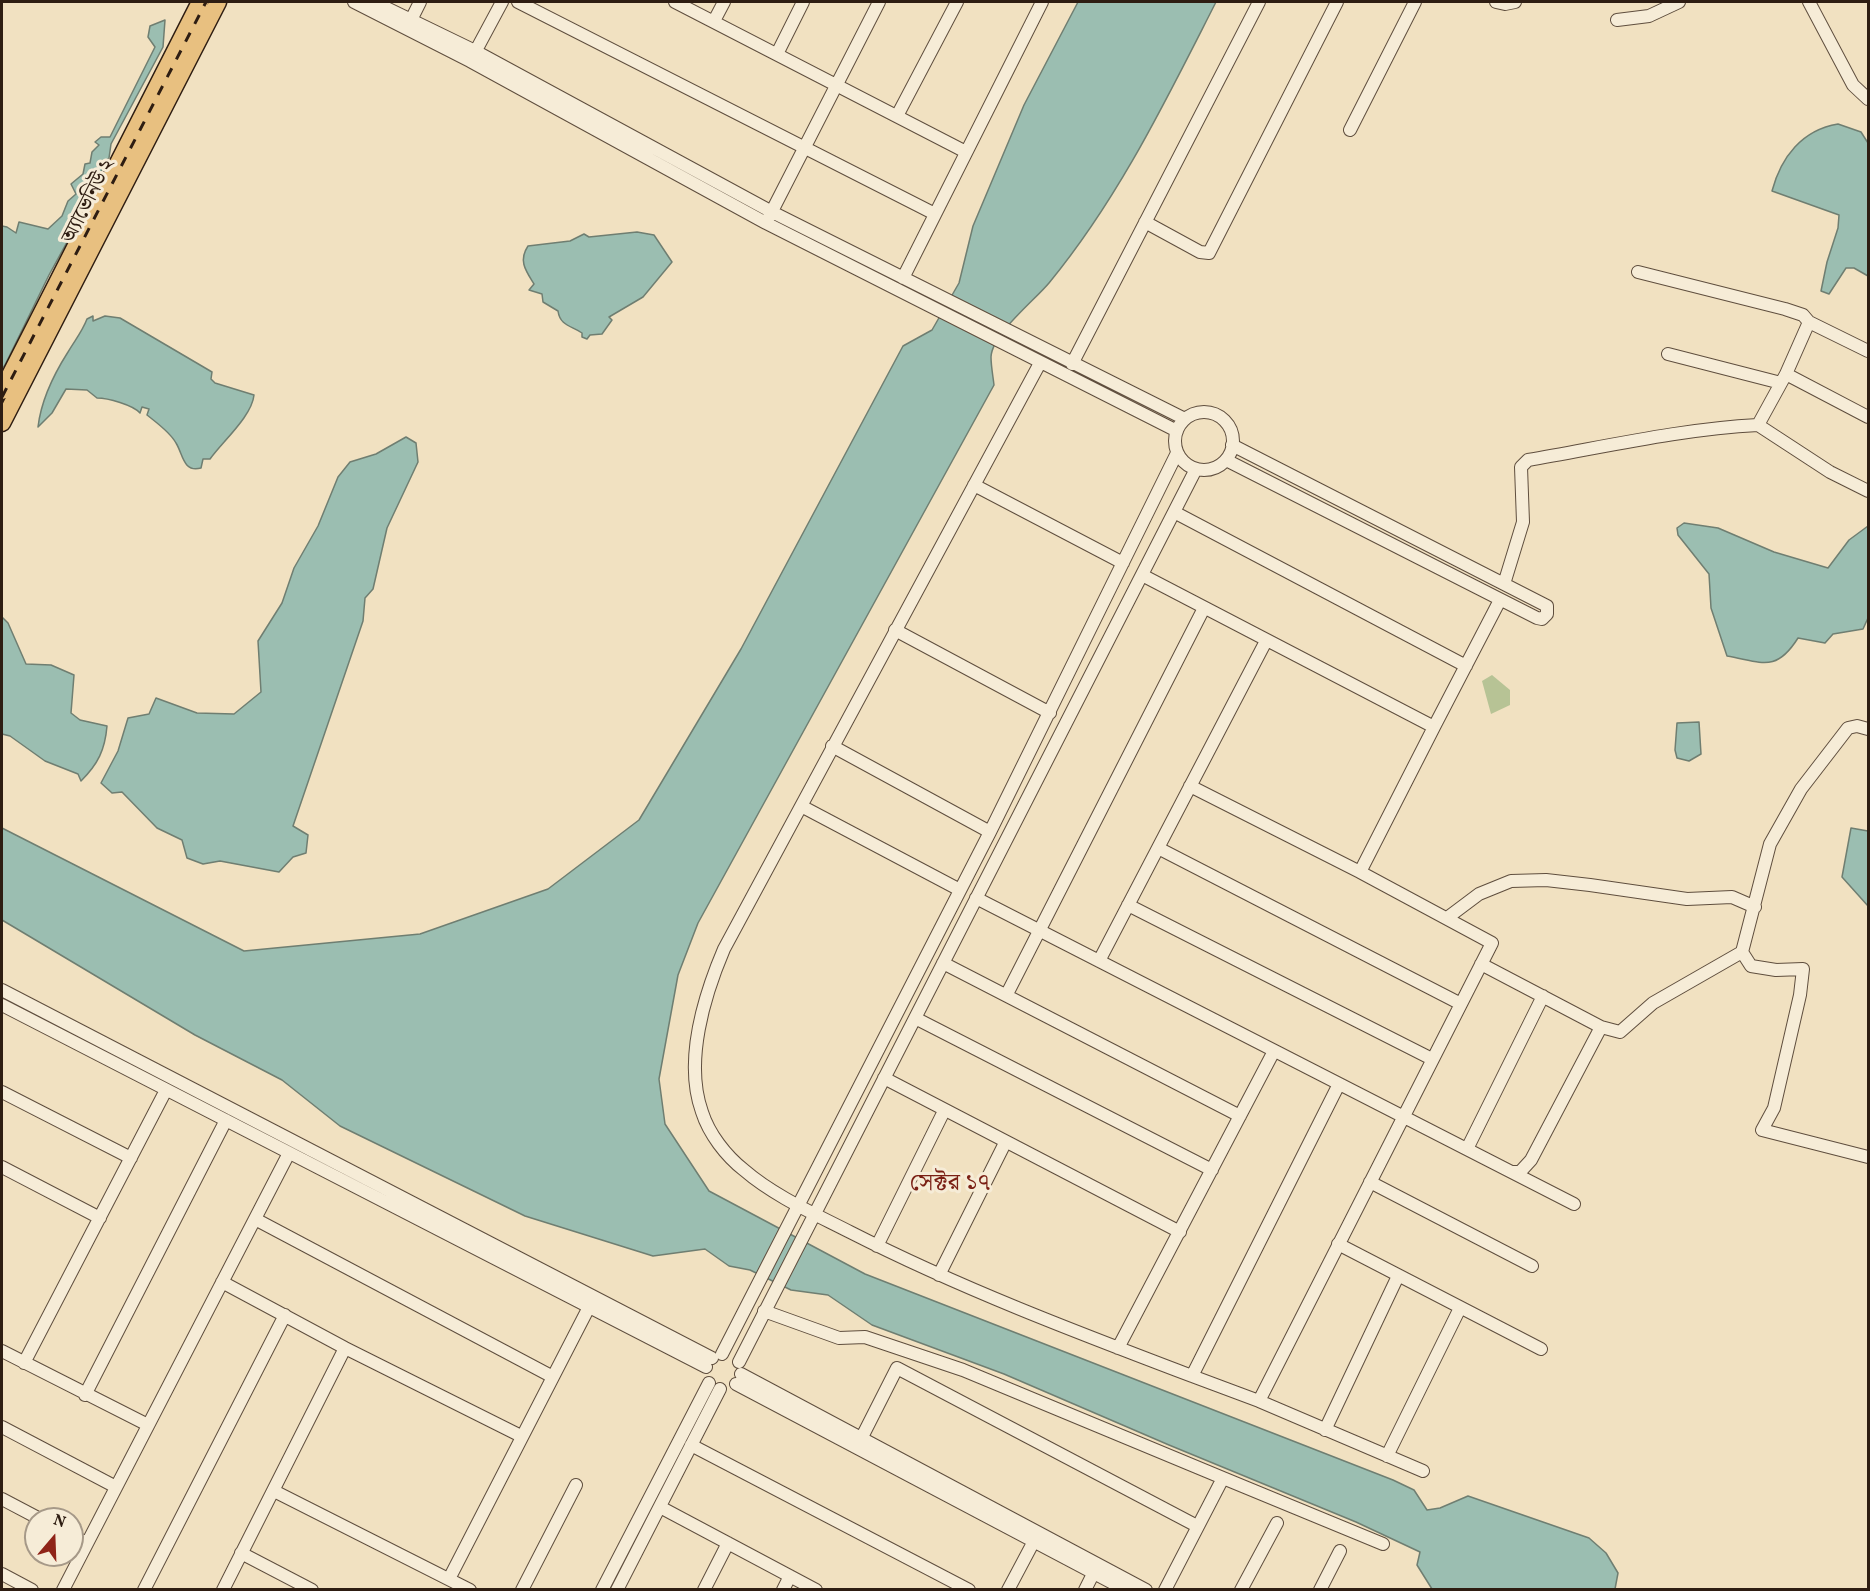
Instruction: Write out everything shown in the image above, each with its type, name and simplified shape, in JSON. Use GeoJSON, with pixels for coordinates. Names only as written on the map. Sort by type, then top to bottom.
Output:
{"type":"FeatureCollection","features":[{"type":"Feature","properties":{"kind":"main road","name":"অ্যাভেনিউ ২"},"geometry":{"type":"LineString","coordinates":[[2,391],[200,2]]}},
{"type":"Feature","properties":{"kind":"main road","name":"অ্যাভেনিউ ২"},"geometry":{"type":"LineString","coordinates":[[2,423],[218,2]]}},
{"type":"Feature","properties":{"kind":"street"},"geometry":{"type":"LineString","coordinates":[[354,2],[473,56],[817,235],[1185,419]]}},
{"type":"Feature","properties":{"kind":"street"},"geometry":{"type":"LineString","coordinates":[[374,2],[411,20],[766,223],[1177,431]]}},
{"type":"Feature","properties":{"kind":"street"},"geometry":{"type":"LineString","coordinates":[[411,20],[420,2]]}},
{"type":"Feature","properties":{"kind":"street"},"geometry":{"type":"LineString","coordinates":[[473,56],[502,2]]}},
{"type":"Feature","properties":{"kind":"street"},"geometry":{"type":"LineString","coordinates":[[518,2],[935,214]]}},
{"type":"Feature","properties":{"kind":"street"},"geometry":{"type":"LineString","coordinates":[[675,2],[966,152]]}},
{"type":"Feature","properties":{"kind":"street"},"geometry":{"type":"LineString","coordinates":[[714,21],[724,2]]}},
{"type":"Feature","properties":{"kind":"street"},"geometry":{"type":"LineString","coordinates":[[777,54],[803,2]]}},
{"type":"Feature","properties":{"kind":"street"},"geometry":{"type":"LineString","coordinates":[[766,223],[879,2]]}},
{"type":"Feature","properties":{"kind":"street"},"geometry":{"type":"LineString","coordinates":[[897,117],[957,2]]}},
{"type":"Feature","properties":{"kind":"street"},"geometry":{"type":"LineString","coordinates":[[903,278],[1042,2]]}},
{"type":"Feature","properties":{"kind":"street"},"geometry":{"type":"LineString","coordinates":[[1072,364],[1259,2]]}},
{"type":"Feature","properties":{"kind":"street"},"geometry":{"type":"LineString","coordinates":[[1145,222],[1200,252],[1209,253],[1337,2]]}},
{"type":"Feature","properties":{"kind":"street"},"geometry":{"type":"LineString","coordinates":[[1350,130],[1415,2]]}},
{"type":"Feature","properties":{"kind":"street"},"geometry":{"type":"LineString","coordinates":[[1496,2],[1505,4],[1515,2]]}},
{"type":"Feature","properties":{"kind":"street"},"geometry":{"type":"LineString","coordinates":[[1617,20],[1649,16],[1679,2]]}},
{"type":"Feature","properties":{"kind":"street"},"geometry":{"type":"LineString","coordinates":[[1809,2],[1853,85],[1869,99]]}},
{"type":"Feature","properties":{"kind":"street"},"geometry":{"type":"LineString","coordinates":[[811,246],[817,235]]}},
{"type":"Feature","properties":{"kind":"street"},"geometry":{"type":"LineString","coordinates":[[1638,272],[1803,315],[1809,322],[1869,351]]}},
{"type":"Feature","properties":{"kind":"street"},"geometry":{"type":"LineString","coordinates":[[1758,425],[1809,322]]}},
{"type":"Feature","properties":{"kind":"street"},"geometry":{"type":"LineString","coordinates":[[1668,354],[1783,378],[1869,417]]}},
{"type":"Feature","properties":{"kind":"street"},"geometry":{"type":"LineString","coordinates":[[1040,363],[832,746],[803,807],[717,965],[703,1015],[696,1081],[702,1112],[726,1153],[746,1172],[813,1216],[939,1275],[1118,1348],[1258,1401],[1423,1471]]}},
{"type":"Feature","properties":{"kind":"street"},"geometry":{"type":"LineString","coordinates":[[616,1590],[691,1445],[715,1386],[713,1360],[749,1303],[1050,713],[1177,453],[1177,431],[1185,419],[1202,413],[1220,418],[1231,432],[1232,445],[1226,460],[1212,469],[1196,469],[1184,462],[1177,453]]}},
{"type":"Feature","properties":{"kind":"street"},"geometry":{"type":"LineString","coordinates":[[1504,584],[1523,522],[1521,466],[1524,463],[1650,438],[1758,425],[1830,472],[1869,491]]}},
{"type":"Feature","properties":{"kind":"street"},"geometry":{"type":"LineString","coordinates":[[1226,460],[1537,618],[1542,619],[1548,614],[1547,606],[1232,445]]}},
{"type":"Feature","properties":{"kind":"street"},"geometry":{"type":"LineString","coordinates":[[602,1590],[715,1386],[739,1373],[764,1311],[1196,469]]}},
{"type":"Feature","properties":{"kind":"street"},"geometry":{"type":"LineString","coordinates":[[974,485],[1123,563]]}},
{"type":"Feature","properties":{"kind":"street"},"geometry":{"type":"LineString","coordinates":[[1174,512],[1466,666]]}},
{"type":"Feature","properties":{"kind":"street"},"geometry":{"type":"LineString","coordinates":[[1142,574],[1434,727]]}},
{"type":"Feature","properties":{"kind":"street"},"geometry":{"type":"LineString","coordinates":[[1360,872],[1500,600]]}},
{"type":"Feature","properties":{"kind":"street"},"geometry":{"type":"LineString","coordinates":[[1007,994],[1204,608]]}},
{"type":"Feature","properties":{"kind":"street"},"geometry":{"type":"LineString","coordinates":[[895,630],[1050,713]]}},
{"type":"Feature","properties":{"kind":"street"},"geometry":{"type":"LineString","coordinates":[[1099,961],[1266,640]]}},
{"type":"Feature","properties":{"kind":"street"},"geometry":{"type":"LineString","coordinates":[[1481,964],[1601,1027],[1620,1032],[1653,1003],[1742,952],[1770,843],[1801,789],[1848,728],[1857,726],[1869,729]]}},
{"type":"Feature","properties":{"kind":"street"},"geometry":{"type":"LineString","coordinates":[[832,746],[990,832]]}},
{"type":"Feature","properties":{"kind":"street"},"geometry":{"type":"LineString","coordinates":[[1190,786],[1360,872],[1492,943],[1258,1401]]}},
{"type":"Feature","properties":{"kind":"street"},"geometry":{"type":"LineString","coordinates":[[803,807],[960,890]]}},
{"type":"Feature","properties":{"kind":"street"},"geometry":{"type":"LineString","coordinates":[[1158,848],[1461,1004]]}},
{"type":"Feature","properties":{"kind":"street"},"geometry":{"type":"LineString","coordinates":[[1447,918],[1479,894],[1511,881],[1546,880],[1687,899],[1732,897],[1755,907]]}},
{"type":"Feature","properties":{"kind":"street"},"geometry":{"type":"LineString","coordinates":[[976,898],[1574,1204]]}},
{"type":"Feature","properties":{"kind":"street"},"geometry":{"type":"LineString","coordinates":[[1128,905],[1432,1059]]}},
{"type":"Feature","properties":{"kind":"street"},"geometry":{"type":"LineString","coordinates":[[1742,952],[1751,966],[1776,970],[1803,969],[1800,995],[1774,1108],[1762,1130],[1869,1157]]}},
{"type":"Feature","properties":{"kind":"street"},"geometry":{"type":"LineString","coordinates":[[943,963],[1240,1116]]}},
{"type":"Feature","properties":{"kind":"street"},"geometry":{"type":"LineString","coordinates":[[2,990],[713,1360]]}},
{"type":"Feature","properties":{"kind":"street"},"geometry":{"type":"LineString","coordinates":[[1467,1149],[1542,996]]}},
{"type":"Feature","properties":{"kind":"street"},"geometry":{"type":"LineString","coordinates":[[2,1005],[589,1307],[713,1360],[731,1356],[739,1373],[1034,1541],[1126,1590]]}},
{"type":"Feature","properties":{"kind":"street"},"geometry":{"type":"LineString","coordinates":[[915,1018],[1212,1170]]}},
{"type":"Feature","properties":{"kind":"street"},"geometry":{"type":"LineString","coordinates":[[1512,1172],[1520,1172],[1532,1160],[1601,1027]]}},
{"type":"Feature","properties":{"kind":"street"},"geometry":{"type":"LineString","coordinates":[[1118,1348],[1274,1051]]}},
{"type":"Feature","properties":{"kind":"street"},"geometry":{"type":"LineString","coordinates":[[884,1078],[1005,1143],[1180,1232]]}},
{"type":"Feature","properties":{"kind":"street"},"geometry":{"type":"LineString","coordinates":[[1192,1376],[1339,1084]]}},
{"type":"Feature","properties":{"kind":"street"},"geometry":{"type":"LineString","coordinates":[[24,1363],[166,1090]]}},
{"type":"Feature","properties":{"kind":"street"},"geometry":{"type":"LineString","coordinates":[[2,1092],[131,1158]]}},
{"type":"Feature","properties":{"kind":"street"},"geometry":{"type":"LineString","coordinates":[[876,1246],[944,1111]]}},
{"type":"Feature","properties":{"kind":"street"},"geometry":{"type":"LineString","coordinates":[[85,1395],[226,1120]]}},
{"type":"Feature","properties":{"kind":"street"},"geometry":{"type":"LineString","coordinates":[[939,1275],[1005,1143]]}},
{"type":"Feature","properties":{"kind":"street"},"geometry":{"type":"LineString","coordinates":[[63,1590],[289,1153]]}},
{"type":"Feature","properties":{"kind":"street"},"geometry":{"type":"LineString","coordinates":[[2,1167],[100,1218]]}},
{"type":"Feature","properties":{"kind":"street"},"geometry":{"type":"LineString","coordinates":[[1370,1182],[1532,1266]]}},
{"type":"Feature","properties":{"kind":"street"},"geometry":{"type":"LineString","coordinates":[[255,1220],[553,1377]]}},
{"type":"Feature","properties":{"kind":"street"},"geometry":{"type":"LineString","coordinates":[[1338,1244],[1541,1349]]}},
{"type":"Feature","properties":{"kind":"street"},"geometry":{"type":"LineString","coordinates":[[1325,1430],[1398,1276]]}},
{"type":"Feature","properties":{"kind":"street"},"geometry":{"type":"LineString","coordinates":[[222,1282],[345,1348],[521,1436]]}},
{"type":"Feature","properties":{"kind":"street"},"geometry":{"type":"LineString","coordinates":[[449,1578],[589,1307]]}},
{"type":"Feature","properties":{"kind":"street"},"geometry":{"type":"LineString","coordinates":[[1387,1456],[1460,1308]]}},
{"type":"Feature","properties":{"kind":"street"},"geometry":{"type":"LineString","coordinates":[[764,1311],[839,1338],[865,1337],[963,1370],[1383,1544]]}},
{"type":"Feature","properties":{"kind":"street"},"geometry":{"type":"LineString","coordinates":[[144,1590],[285,1315]]}},
{"type":"Feature","properties":{"kind":"street"},"geometry":{"type":"LineString","coordinates":[[223,1590],[345,1348]]}},
{"type":"Feature","properties":{"kind":"street"},"geometry":{"type":"LineString","coordinates":[[2,1352],[148,1425]]}},
{"type":"Feature","properties":{"kind":"street"},"geometry":{"type":"LineString","coordinates":[[861,1437],[897,1368],[1197,1526]]}},
{"type":"Feature","properties":{"kind":"street"},"geometry":{"type":"LineString","coordinates":[[739,1373],[1147,1590],[1156,1587],[1165,1590],[1223,1478]]}},
{"type":"Feature","properties":{"kind":"street"},"geometry":{"type":"LineString","coordinates":[[2,1427],[116,1486]]}},
{"type":"Feature","properties":{"kind":"street"},"geometry":{"type":"LineString","coordinates":[[691,1445],[969,1590]]}},
{"type":"Feature","properties":{"kind":"street"},"geometry":{"type":"LineString","coordinates":[[522,1590],[576,1485]]}},
{"type":"Feature","properties":{"kind":"street"},"geometry":{"type":"LineString","coordinates":[[274,1491],[470,1590]]}},
{"type":"Feature","properties":{"kind":"street"},"geometry":{"type":"LineString","coordinates":[[2,1499],[24,1511]]}},
{"type":"Feature","properties":{"kind":"street"},"geometry":{"type":"LineString","coordinates":[[660,1507],[816,1590]]}},
{"type":"Feature","properties":{"kind":"street"},"geometry":{"type":"LineString","coordinates":[[1241,1590],[1277,1523]]}},
{"type":"Feature","properties":{"kind":"street"},"geometry":{"type":"LineString","coordinates":[[1008,1590],[1034,1541]]}},
{"type":"Feature","properties":{"kind":"street"},"geometry":{"type":"LineString","coordinates":[[704,1590],[728,1543]]}},
{"type":"Feature","properties":{"kind":"street"},"geometry":{"type":"LineString","coordinates":[[1320,1590],[1340,1551]]}},
{"type":"Feature","properties":{"kind":"street"},"geometry":{"type":"LineString","coordinates":[[242,1553],[312,1590]]}},
{"type":"Feature","properties":{"kind":"street"},"geometry":{"type":"LineString","coordinates":[[1085,1590],[1094,1572]]}},
{"type":"Feature","properties":{"kind":"street"},"geometry":{"type":"LineString","coordinates":[[2,1574],[32,1590]]}},
{"type":"Feature","properties":{"kind":"street"},"geometry":{"type":"LineString","coordinates":[[783,1590],[790,1576]]}},
{"type":"Feature","properties":{"kind":"green space"},"geometry":{"type":"Polygon","coordinates":[[[1492,675],[1510,690],[1510,705],[1491,714],[1482,681],[1492,675]]]}},
{"type":"Feature","properties":{"kind":"shaded area"},"geometry":{"type":"Polygon","coordinates":[[[1078,2],[1216,2],[1140,147],[1098,217],[1049,283],[998,338],[991,357],[994,385],[698,923],[678,975],[659,1079],[665,1124],[709,1191],[865,1274],[1393,1480],[1414,1490],[1427,1510],[1440,1508],[1468,1496],[1589,1538],[1606,1553],[1618,1573],[1615,1589],[1432,1589],[1417,1565],[1420,1552],[1356,1522],[1004,1374],[872,1325],[828,1295],[791,1290],[750,1270],[729,1266],[705,1249],[653,1256],[525,1216],[340,1126],[282,1080],[195,1035],[2,920],[2,828],[244,951],[420,934],[548,889],[639,820],[741,649],[903,346],[932,330],[959,283],[973,226],[1024,105],[1078,2]]]}},
{"type":"Feature","properties":{"kind":"shaded area"},"geometry":{"type":"Polygon","coordinates":[[[165,20],[163,47],[111,144],[109,158],[103,162],[105,166],[83,198],[73,231],[4,367],[2,366],[2,226],[16,233],[19,222],[48,229],[62,216],[68,201],[76,194],[71,184],[83,174],[85,164],[90,163],[92,152],[99,145],[95,142],[101,137],[110,137],[155,47],[148,37],[150,26],[165,20]]]}},
{"type":"Feature","properties":{"kind":"shaded area"},"geometry":{"type":"Polygon","coordinates":[[[1838,124],[1861,132],[1868,143],[1868,276],[1854,268],[1846,268],[1829,294],[1821,291],[1838,228],[1839,215],[1772,191],[1781,167],[1795,147],[1814,132],[1838,124]]]}},
{"type":"Feature","properties":{"kind":"shaded area"},"geometry":{"type":"Polygon","coordinates":[[[637,232],[654,235],[672,262],[643,297],[609,317],[612,320],[602,334],[590,335],[587,339],[582,337],[582,333],[561,320],[558,311],[543,302],[542,294],[529,290],[534,284],[523,261],[528,246],[570,241],[584,234],[589,237],[637,232]]]}},
{"type":"Feature","properties":{"kind":"shaded area"},"geometry":{"type":"Polygon","coordinates":[[[93,316],[93,321],[105,316],[120,318],[212,372],[211,379],[215,383],[254,395],[243,420],[210,459],[203,459],[201,468],[190,468],[184,462],[173,439],[147,415],[149,409],[142,407],[140,413],[120,402],[97,398],[87,390],[66,389],[52,413],[38,427],[42,407],[53,379],[87,319],[93,316]]]}},
{"type":"Feature","properties":{"kind":"shaded area"},"geometry":{"type":"Polygon","coordinates":[[[406,437],[416,443],[418,462],[387,528],[373,589],[365,598],[363,621],[293,826],[308,835],[306,853],[293,857],[279,872],[220,861],[203,864],[187,858],[182,840],[157,828],[122,792],[112,793],[101,783],[118,751],[128,718],[149,714],[156,698],[197,713],[234,714],[261,692],[258,641],[282,603],[294,568],[318,526],[338,477],[350,462],[376,454],[406,437]]]}},
{"type":"Feature","properties":{"kind":"shaded area"},"geometry":{"type":"Polygon","coordinates":[[[1684,523],[1718,528],[1774,552],[1828,568],[1849,540],[1868,526],[1868,618],[1863,629],[1833,634],[1825,643],[1798,638],[1783,656],[1775,661],[1759,662],[1727,656],[1711,608],[1709,574],[1678,535],[1677,528],[1684,523]]]}},
{"type":"Feature","properties":{"kind":"shaded area"},"geometry":{"type":"Polygon","coordinates":[[[2,617],[8,623],[26,664],[51,665],[74,675],[71,713],[80,720],[107,726],[100,756],[81,781],[78,774],[45,761],[10,736],[2,734],[2,617]]]}},
{"type":"Feature","properties":{"kind":"shaded area"},"geometry":{"type":"Polygon","coordinates":[[[1699,722],[1701,754],[1689,761],[1677,758],[1675,750],[1677,723],[1699,722]]]}},
{"type":"Feature","properties":{"kind":"shaded area"},"geometry":{"type":"Polygon","coordinates":[[[1851,828],[1868,831],[1868,906],[1842,877],[1851,828]]]}},
{"type":"Feature","properties":{"kind":"railway"},"geometry":{"type":"LineString","coordinates":[[2,397],[206,2]]}},
{"type":"Feature","properties":{"kind":"district","name":"সেক্টর ১৭"},"geometry":{"type":"Point","coordinates":[950,1186]}}]}
